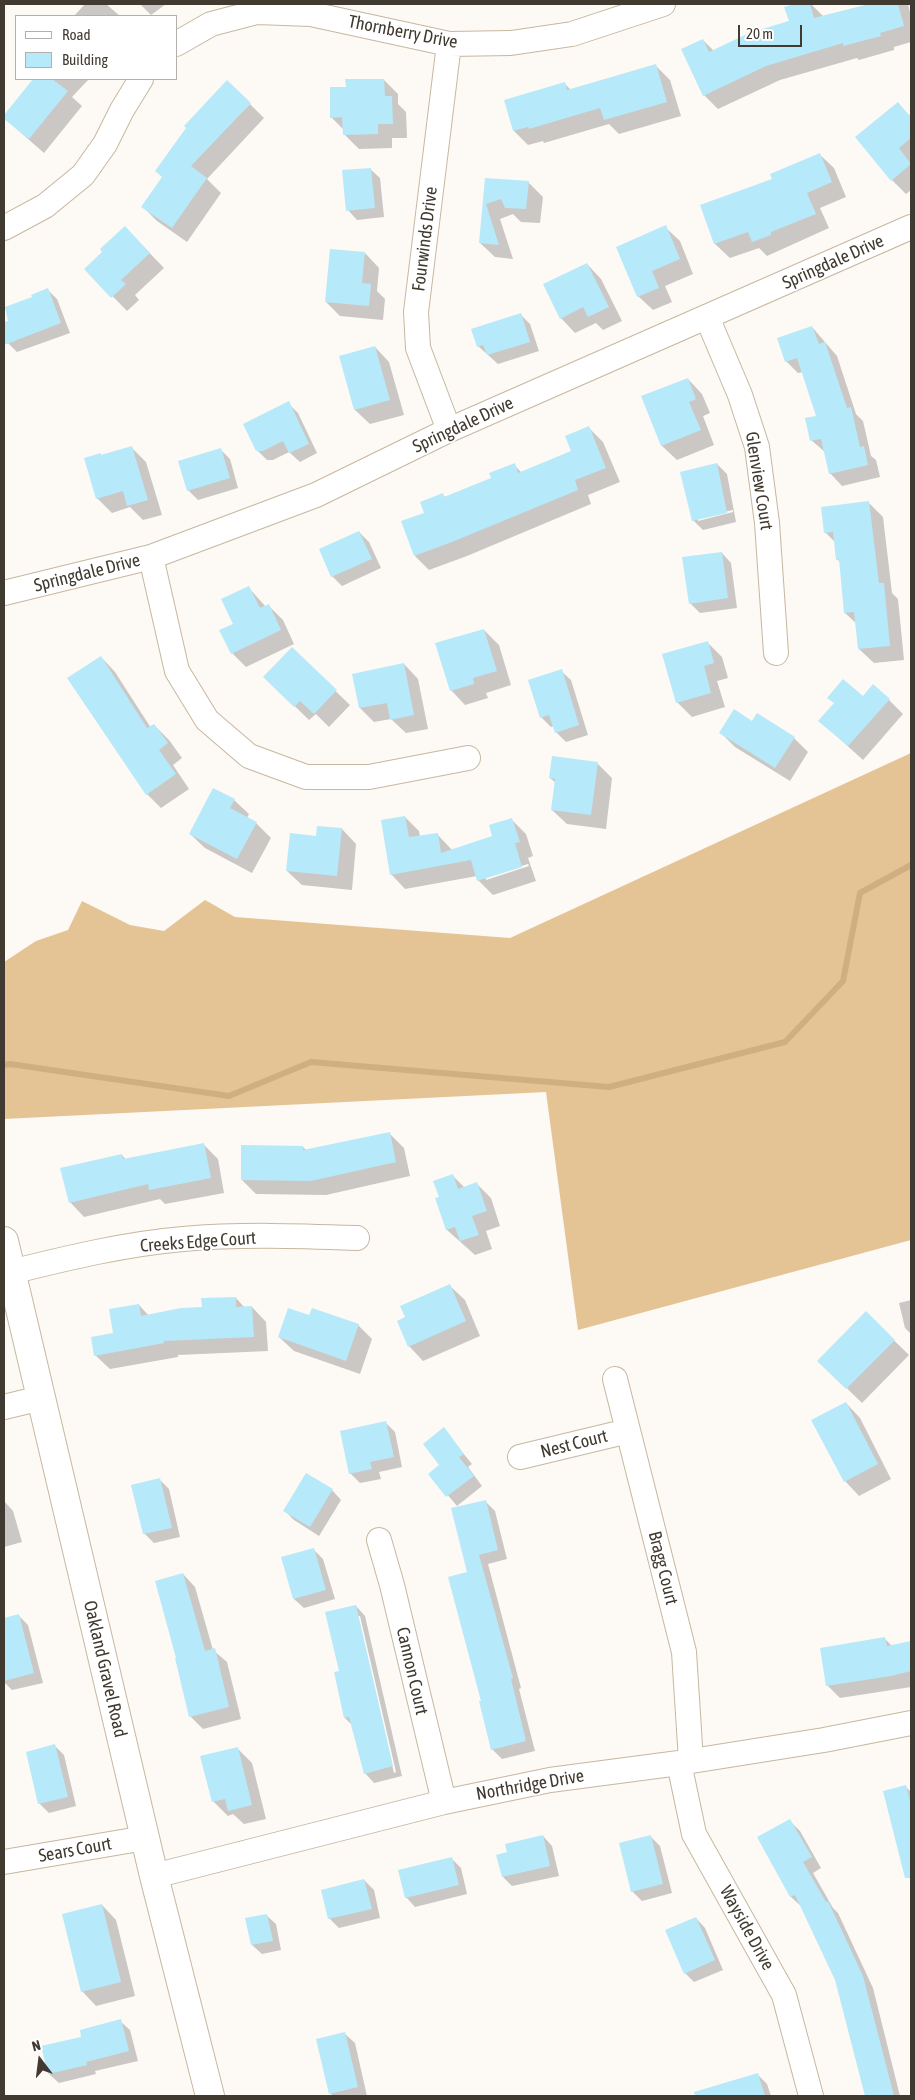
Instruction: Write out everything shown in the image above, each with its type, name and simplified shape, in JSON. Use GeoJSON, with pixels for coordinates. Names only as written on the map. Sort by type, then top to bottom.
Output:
{"type":"FeatureCollection","features":[{"type":"Feature","properties":{"kind":"street","name":"Thornberry Drive"},"geometry":{"type":"LineString","coordinates":[[178,43],[211,24],[258,12],[311,14],[449,44],[511,43],[572,34],[662,4]]}},
{"type":"Feature","properties":{"kind":"street","name":"Fourwinds Drive"},"geometry":{"type":"LineString","coordinates":[[449,44],[416,312],[418,348],[449,430]]}},
{"type":"Feature","properties":{"kind":"street"},"geometry":{"type":"LineString","coordinates":[[4,228],[45,206],[83,175],[105,144],[122,110],[140,80]]}},
{"type":"Feature","properties":{"kind":"street","name":"Springdale Drive"},"geometry":{"type":"LineString","coordinates":[[4,593],[151,557],[316,495],[449,430],[911,227]]}},
{"type":"Feature","properties":{"kind":"street","name":"Glenview Court"},"geometry":{"type":"LineString","coordinates":[[707,317],[740,395],[757,447],[768,523],[776,653]]}},
{"type":"Feature","properties":{"kind":"street"},"geometry":{"type":"LineString","coordinates":[[151,557],[177,671],[208,720],[249,756],[306,777],[369,777],[468,758]]}},
{"type":"Feature","properties":{"kind":"street","name":"Creeks Edge Court"},"geometry":{"type":"LineString","coordinates":[[11,1272],[72,1256],[182,1239],[288,1236],[357,1238]]}},
{"type":"Feature","properties":{"kind":"street","name":"Oakland Gravel Road"},"geometry":{"type":"LineString","coordinates":[[4,1241],[154,1876],[210,2096]]}},
{"type":"Feature","properties":{"kind":"street","name":"Bragg Court"},"geometry":{"type":"LineString","coordinates":[[615,1379],[684,1652],[685,1762]]}},
{"type":"Feature","properties":{"kind":"street"},"geometry":{"type":"LineString","coordinates":[[4,1407],[41,1398]]}},
{"type":"Feature","properties":{"kind":"street","name":"Nest Court"},"geometry":{"type":"LineString","coordinates":[[520,1458],[628,1430]]}},
{"type":"Feature","properties":{"kind":"street","name":"Cannon Court"},"geometry":{"type":"LineString","coordinates":[[379,1540],[444,1802]]}},
{"type":"Feature","properties":{"kind":"street","name":"Northridge Drive"},"geometry":{"type":"LineString","coordinates":[[154,1876],[444,1802],[550,1780],[685,1762],[824,1740],[911,1723]]}},
{"type":"Feature","properties":{"kind":"street","name":"Wayside Drive"},"geometry":{"type":"LineString","coordinates":[[685,1762],[694,1834],[784,1995],[811,2096]]}},
{"type":"Feature","properties":{"kind":"street","name":"Sears Court"},"geometry":{"type":"LineString","coordinates":[[4,1862],[146,1838]]}},
{"type":"Feature","properties":{"kind":"shaded area"},"geometry":{"type":"Polygon","coordinates":[[[911,753],[911,1240],[578,1330],[546,1092],[4,1119],[4,962],[36,941],[68,930],[82,901],[130,925],[164,931],[205,900],[235,917],[510,938],[911,753]]]}},
{"type":"Feature","properties":{"kind":"building"},"geometry":{"type":"Polygon","coordinates":[[[795,4],[810,4],[814,18],[869,4],[898,4],[904,26],[880,33],[881,36],[843,46],[843,43],[766,66],[703,96],[681,49],[703,39],[709,52],[749,33],[789,21],[784,7],[795,4]]]}},
{"type":"Feature","properties":{"kind":"building"},"geometry":{"type":"Polygon","coordinates":[[[656,64],[667,102],[604,120],[600,108],[529,129],[528,127],[513,131],[504,100],[565,82],[567,90],[656,64]]]}},
{"type":"Feature","properties":{"kind":"building"},"geometry":{"type":"Polygon","coordinates":[[[345,79],[384,79],[385,96],[392,96],[393,124],[378,124],[378,134],[343,135],[342,117],[330,118],[330,87],[346,87],[345,79]]]}},
{"type":"Feature","properties":{"kind":"building"},"geometry":{"type":"Polygon","coordinates":[[[32,80],[53,80],[68,91],[29,139],[4,119],[4,115],[32,80]]]}},
{"type":"Feature","properties":{"kind":"building"},"geometry":{"type":"Polygon","coordinates":[[[227,80],[251,103],[191,166],[207,178],[172,228],[141,207],[162,177],[155,171],[186,128],[184,126],[227,80]]]}},
{"type":"Feature","properties":{"kind":"building"},"geometry":{"type":"Polygon","coordinates":[[[898,102],[911,118],[911,138],[899,148],[911,164],[891,181],[855,137],[898,102]]]}},
{"type":"Feature","properties":{"kind":"building"},"geometry":{"type":"Polygon","coordinates":[[[820,153],[832,182],[807,193],[816,214],[771,232],[771,235],[752,242],[748,232],[714,244],[700,205],[772,179],[770,174],[820,153]]]}},
{"type":"Feature","properties":{"kind":"building"},"geometry":{"type":"Polygon","coordinates":[[[371,168],[375,208],[346,211],[342,170],[371,168]]]}},
{"type":"Feature","properties":{"kind":"building"},"geometry":{"type":"Polygon","coordinates":[[[485,178],[529,181],[526,209],[505,208],[501,199],[486,204],[499,245],[479,243],[485,178]]]}},
{"type":"Feature","properties":{"kind":"building"},"geometry":{"type":"Polygon","coordinates":[[[666,225],[680,259],[652,271],[659,288],[637,297],[616,247],[666,225]]]}},
{"type":"Feature","properties":{"kind":"building"},"geometry":{"type":"Polygon","coordinates":[[[125,226],[150,253],[121,280],[126,284],[111,298],[84,269],[102,252],[100,249],[125,226]]]}},
{"type":"Feature","properties":{"kind":"building"},"geometry":{"type":"Polygon","coordinates":[[[330,249],[365,252],[362,283],[371,284],[369,306],[325,302],[330,249]]]}},
{"type":"Feature","properties":{"kind":"building"},"geometry":{"type":"Polygon","coordinates":[[[587,263],[609,307],[588,317],[583,307],[560,319],[543,284],[587,263]]]}},
{"type":"Feature","properties":{"kind":"building"},"geometry":{"type":"Polygon","coordinates":[[[48,288],[61,323],[4,345],[4,322],[8,321],[5,307],[32,297],[31,295],[48,288]]]}},
{"type":"Feature","properties":{"kind":"building"},"geometry":{"type":"Polygon","coordinates":[[[521,313],[530,342],[487,355],[483,345],[477,347],[471,329],[521,313]]]}},
{"type":"Feature","properties":{"kind":"building"},"geometry":{"type":"Polygon","coordinates":[[[812,326],[819,344],[825,342],[847,408],[851,407],[860,447],[864,446],[868,465],[829,474],[821,439],[810,441],[805,418],[816,416],[797,358],[785,362],[777,338],[812,326]]]}},
{"type":"Feature","properties":{"kind":"building"},"geometry":{"type":"Polygon","coordinates":[[[375,346],[390,400],[354,410],[339,356],[375,346]]]}},
{"type":"Feature","properties":{"kind":"building"},"geometry":{"type":"Polygon","coordinates":[[[688,378],[696,399],[689,402],[701,430],[661,446],[641,396],[688,378]]]}},
{"type":"Feature","properties":{"kind":"building"},"geometry":{"type":"Polygon","coordinates":[[[289,401],[309,444],[289,453],[283,441],[263,451],[256,451],[243,424],[289,401]]]}},
{"type":"Feature","properties":{"kind":"building"},"geometry":{"type":"Polygon","coordinates":[[[589,426],[606,468],[575,480],[578,490],[414,556],[401,521],[424,513],[420,502],[443,493],[444,497],[491,478],[489,473],[515,463],[518,473],[571,451],[565,436],[589,426]]]}},
{"type":"Feature","properties":{"kind":"building"},"geometry":{"type":"Polygon","coordinates":[[[132,446],[148,500],[127,506],[123,491],[96,499],[84,458],[132,446]]]}},
{"type":"Feature","properties":{"kind":"building"},"geometry":{"type":"Polygon","coordinates":[[[221,448],[230,478],[187,491],[178,461],[221,448]]]}},
{"type":"Feature","properties":{"kind":"building"},"geometry":{"type":"Polygon","coordinates":[[[717,463],[727,513],[692,521],[680,472],[717,463]]]}},
{"type":"Feature","properties":{"kind":"building"},"geometry":{"type":"Polygon","coordinates":[[[869,501],[879,583],[884,583],[890,646],[858,649],[854,612],[844,613],[839,559],[836,560],[833,532],[824,533],[821,507],[869,501]]]}},
{"type":"Feature","properties":{"kind":"building"},"geometry":{"type":"Polygon","coordinates":[[[359,531],[372,559],[331,577],[319,549],[359,531]]]}},
{"type":"Feature","properties":{"kind":"building"},"geometry":{"type":"Polygon","coordinates":[[[722,552],[728,598],[689,604],[682,557],[722,552]]]}},
{"type":"Feature","properties":{"kind":"building"},"geometry":{"type":"Polygon","coordinates":[[[249,586],[260,608],[269,604],[281,630],[231,654],[219,630],[233,624],[221,599],[249,586]]]}},
{"type":"Feature","properties":{"kind":"building"},"geometry":{"type":"Polygon","coordinates":[[[484,629],[497,671],[473,678],[474,684],[450,691],[435,643],[484,629]]]}},
{"type":"Feature","properties":{"kind":"building"},"geometry":{"type":"Polygon","coordinates":[[[708,641],[714,663],[704,666],[711,693],[676,703],[662,654],[708,641]]]}},
{"type":"Feature","properties":{"kind":"building"},"geometry":{"type":"Polygon","coordinates":[[[292,647],[337,690],[314,714],[300,701],[294,707],[263,677],[292,647]]]}},
{"type":"Feature","properties":{"kind":"building"},"geometry":{"type":"Polygon","coordinates":[[[101,656],[147,728],[154,724],[168,743],[159,750],[176,774],[146,795],[67,678],[101,656]]]}},
{"type":"Feature","properties":{"kind":"building"},"geometry":{"type":"Polygon","coordinates":[[[404,663],[414,715],[390,720],[387,703],[359,708],[352,674],[404,663]]]}},
{"type":"Feature","properties":{"kind":"building"},"geometry":{"type":"Polygon","coordinates":[[[562,669],[579,725],[555,733],[549,715],[540,718],[528,680],[562,669]]]}},
{"type":"Feature","properties":{"kind":"building"},"geometry":{"type":"Polygon","coordinates":[[[843,679],[863,696],[873,684],[890,699],[848,746],[818,721],[834,703],[827,698],[843,679]]]}},
{"type":"Feature","properties":{"kind":"building"},"geometry":{"type":"Polygon","coordinates":[[[734,709],[752,721],[757,713],[795,737],[775,768],[719,733],[734,709]]]}},
{"type":"Feature","properties":{"kind":"building"},"geometry":{"type":"Polygon","coordinates":[[[552,756],[598,762],[591,815],[551,810],[555,779],[549,778],[552,756]]]}},
{"type":"Feature","properties":{"kind":"building"},"geometry":{"type":"Polygon","coordinates":[[[213,788],[235,799],[230,808],[257,822],[237,859],[189,834],[213,788]]]}},
{"type":"Feature","properties":{"kind":"building"},"geometry":{"type":"Polygon","coordinates":[[[405,816],[409,837],[438,833],[441,853],[492,836],[489,825],[512,818],[520,842],[515,843],[522,867],[477,881],[471,860],[390,875],[381,820],[405,816]]]}},
{"type":"Feature","properties":{"kind":"building"},"geometry":{"type":"Polygon","coordinates":[[[317,826],[342,828],[337,876],[286,871],[290,833],[316,836],[317,826]]]}},
{"type":"Feature","properties":{"kind":"building"},"geometry":{"type":"Polygon","coordinates":[[[390,1132],[396,1162],[311,1181],[241,1180],[241,1145],[303,1146],[303,1150],[390,1132]]]}},
{"type":"Feature","properties":{"kind":"building"},"geometry":{"type":"Polygon","coordinates":[[[204,1143],[211,1178],[149,1190],[148,1184],[69,1203],[60,1168],[122,1154],[123,1159],[204,1143]]]}},
{"type":"Feature","properties":{"kind":"building"},"geometry":{"type":"Polygon","coordinates":[[[453,1174],[458,1189],[477,1182],[487,1211],[472,1216],[479,1235],[460,1241],[455,1227],[446,1230],[435,1198],[439,1197],[433,1181],[453,1174]]]}},
{"type":"Feature","properties":{"kind":"building"},"geometry":{"type":"Polygon","coordinates":[[[450,1284],[466,1321],[408,1347],[397,1321],[405,1317],[400,1306],[450,1284]]]}},
{"type":"Feature","properties":{"kind":"building"},"geometry":{"type":"Polygon","coordinates":[[[236,1297],[236,1307],[252,1306],[254,1337],[164,1341],[164,1343],[94,1356],[91,1337],[113,1333],[109,1309],[139,1304],[141,1316],[181,1308],[202,1307],[201,1298],[236,1297]]]}},
{"type":"Feature","properties":{"kind":"building"},"geometry":{"type":"Polygon","coordinates":[[[288,1308],[309,1315],[312,1308],[359,1324],[346,1361],[278,1337],[288,1308]]]}},
{"type":"Feature","properties":{"kind":"building"},"geometry":{"type":"Polygon","coordinates":[[[866,1311],[895,1340],[846,1389],[817,1361],[866,1311]]]}},
{"type":"Feature","properties":{"kind":"building"},"geometry":{"type":"Polygon","coordinates":[[[846,1402],[878,1464],[844,1482],[811,1420],[846,1402]]]}},
{"type":"Feature","properties":{"kind":"building"},"geometry":{"type":"Polygon","coordinates":[[[386,1421],[394,1457],[370,1462],[372,1469],[349,1474],[340,1431],[386,1421]]]}},
{"type":"Feature","properties":{"kind":"building"},"geometry":{"type":"Polygon","coordinates":[[[444,1427],[464,1454],[459,1457],[474,1476],[446,1497],[428,1474],[439,1465],[423,1444],[444,1427]]]}},
{"type":"Feature","properties":{"kind":"building"},"geometry":{"type":"Polygon","coordinates":[[[306,1473],[333,1489],[310,1527],[283,1511],[306,1473]]]}},
{"type":"Feature","properties":{"kind":"building"},"geometry":{"type":"Polygon","coordinates":[[[160,1478],[172,1528],[143,1534],[131,1485],[160,1478]]]}},
{"type":"Feature","properties":{"kind":"building"},"geometry":{"type":"Polygon","coordinates":[[[486,1500],[498,1550],[479,1555],[513,1678],[511,1679],[526,1741],[491,1750],[479,1701],[481,1701],[448,1577],[467,1572],[451,1508],[486,1500]]]}},
{"type":"Feature","properties":{"kind":"building"},"geometry":{"type":"Polygon","coordinates":[[[314,1548],[326,1590],[293,1599],[281,1557],[314,1548]]]}},
{"type":"Feature","properties":{"kind":"building"},"geometry":{"type":"Polygon","coordinates":[[[183,1573],[205,1651],[215,1648],[229,1707],[189,1717],[176,1658],[155,1581],[183,1573]]]}},
{"type":"Feature","properties":{"kind":"building"},"geometry":{"type":"Polygon","coordinates":[[[356,1605],[393,1766],[364,1774],[349,1717],[344,1718],[334,1672],[339,1671],[325,1612],[356,1605]]]}},
{"type":"Feature","properties":{"kind":"building"},"geometry":{"type":"Polygon","coordinates":[[[19,1614],[34,1673],[4,1681],[4,1618],[19,1614]]]}},
{"type":"Feature","properties":{"kind":"building"},"geometry":{"type":"Polygon","coordinates":[[[885,1637],[887,1646],[911,1641],[911,1671],[826,1686],[820,1648],[885,1637]]]}},
{"type":"Feature","properties":{"kind":"building"},"geometry":{"type":"Polygon","coordinates":[[[55,1744],[68,1797],[38,1804],[26,1752],[55,1744]]]}},
{"type":"Feature","properties":{"kind":"building"},"geometry":{"type":"Polygon","coordinates":[[[238,1747],[252,1805],[228,1811],[225,1799],[212,1802],[200,1756],[238,1747]]]}},
{"type":"Feature","properties":{"kind":"building"},"geometry":{"type":"Polygon","coordinates":[[[906,1785],[911,1805],[911,1878],[905,1878],[883,1791],[906,1785]]]}},
{"type":"Feature","properties":{"kind":"building"},"geometry":{"type":"Polygon","coordinates":[[[790,1819],[812,1857],[803,1862],[826,1902],[828,1901],[863,1976],[894,2096],[865,2096],[835,1980],[795,1895],[790,1897],[757,1837],[790,1819]]]}},
{"type":"Feature","properties":{"kind":"building"},"geometry":{"type":"Polygon","coordinates":[[[543,1835],[550,1866],[502,1877],[496,1855],[507,1852],[505,1844],[543,1835]]]}},
{"type":"Feature","properties":{"kind":"building"},"geometry":{"type":"Polygon","coordinates":[[[651,1835],[663,1884],[631,1892],[619,1843],[651,1835]]]}},
{"type":"Feature","properties":{"kind":"building"},"geometry":{"type":"Polygon","coordinates":[[[452,1857],[459,1885],[405,1898],[398,1870],[452,1857]]]}},
{"type":"Feature","properties":{"kind":"building"},"geometry":{"type":"Polygon","coordinates":[[[364,1879],[372,1909],[328,1919],[321,1890],[364,1879]]]}},
{"type":"Feature","properties":{"kind":"building"},"geometry":{"type":"Polygon","coordinates":[[[102,1904],[121,1982],[81,1992],[62,1914],[102,1904]]]}},
{"type":"Feature","properties":{"kind":"building"},"geometry":{"type":"Polygon","coordinates":[[[267,1914],[273,1941],[251,1945],[245,1918],[267,1914]]]}},
{"type":"Feature","properties":{"kind":"building"},"geometry":{"type":"Polygon","coordinates":[[[696,1917],[715,1960],[684,1974],[665,1930],[696,1917]]]}},
{"type":"Feature","properties":{"kind":"building"},"geometry":{"type":"Polygon","coordinates":[[[121,2019],[129,2051],[86,2062],[87,2065],[48,2074],[41,2046],[81,2037],[80,2030],[121,2019]]]}},
{"type":"Feature","properties":{"kind":"building"},"geometry":{"type":"Polygon","coordinates":[[[345,2032],[358,2087],[329,2094],[316,2039],[345,2032]]]}},
{"type":"Feature","properties":{"kind":"building"},"geometry":{"type":"Polygon","coordinates":[[[758,2073],[765,2096],[695,2096],[694,2092],[758,2073]]]}},
{"type":"Feature","properties":{"kind":"waterway"},"geometry":{"type":"LineString","coordinates":[[4,1065],[10,1064],[229,1096],[311,1062],[609,1087],[785,1042],[843,981],[860,893],[911,865]]}}]}
